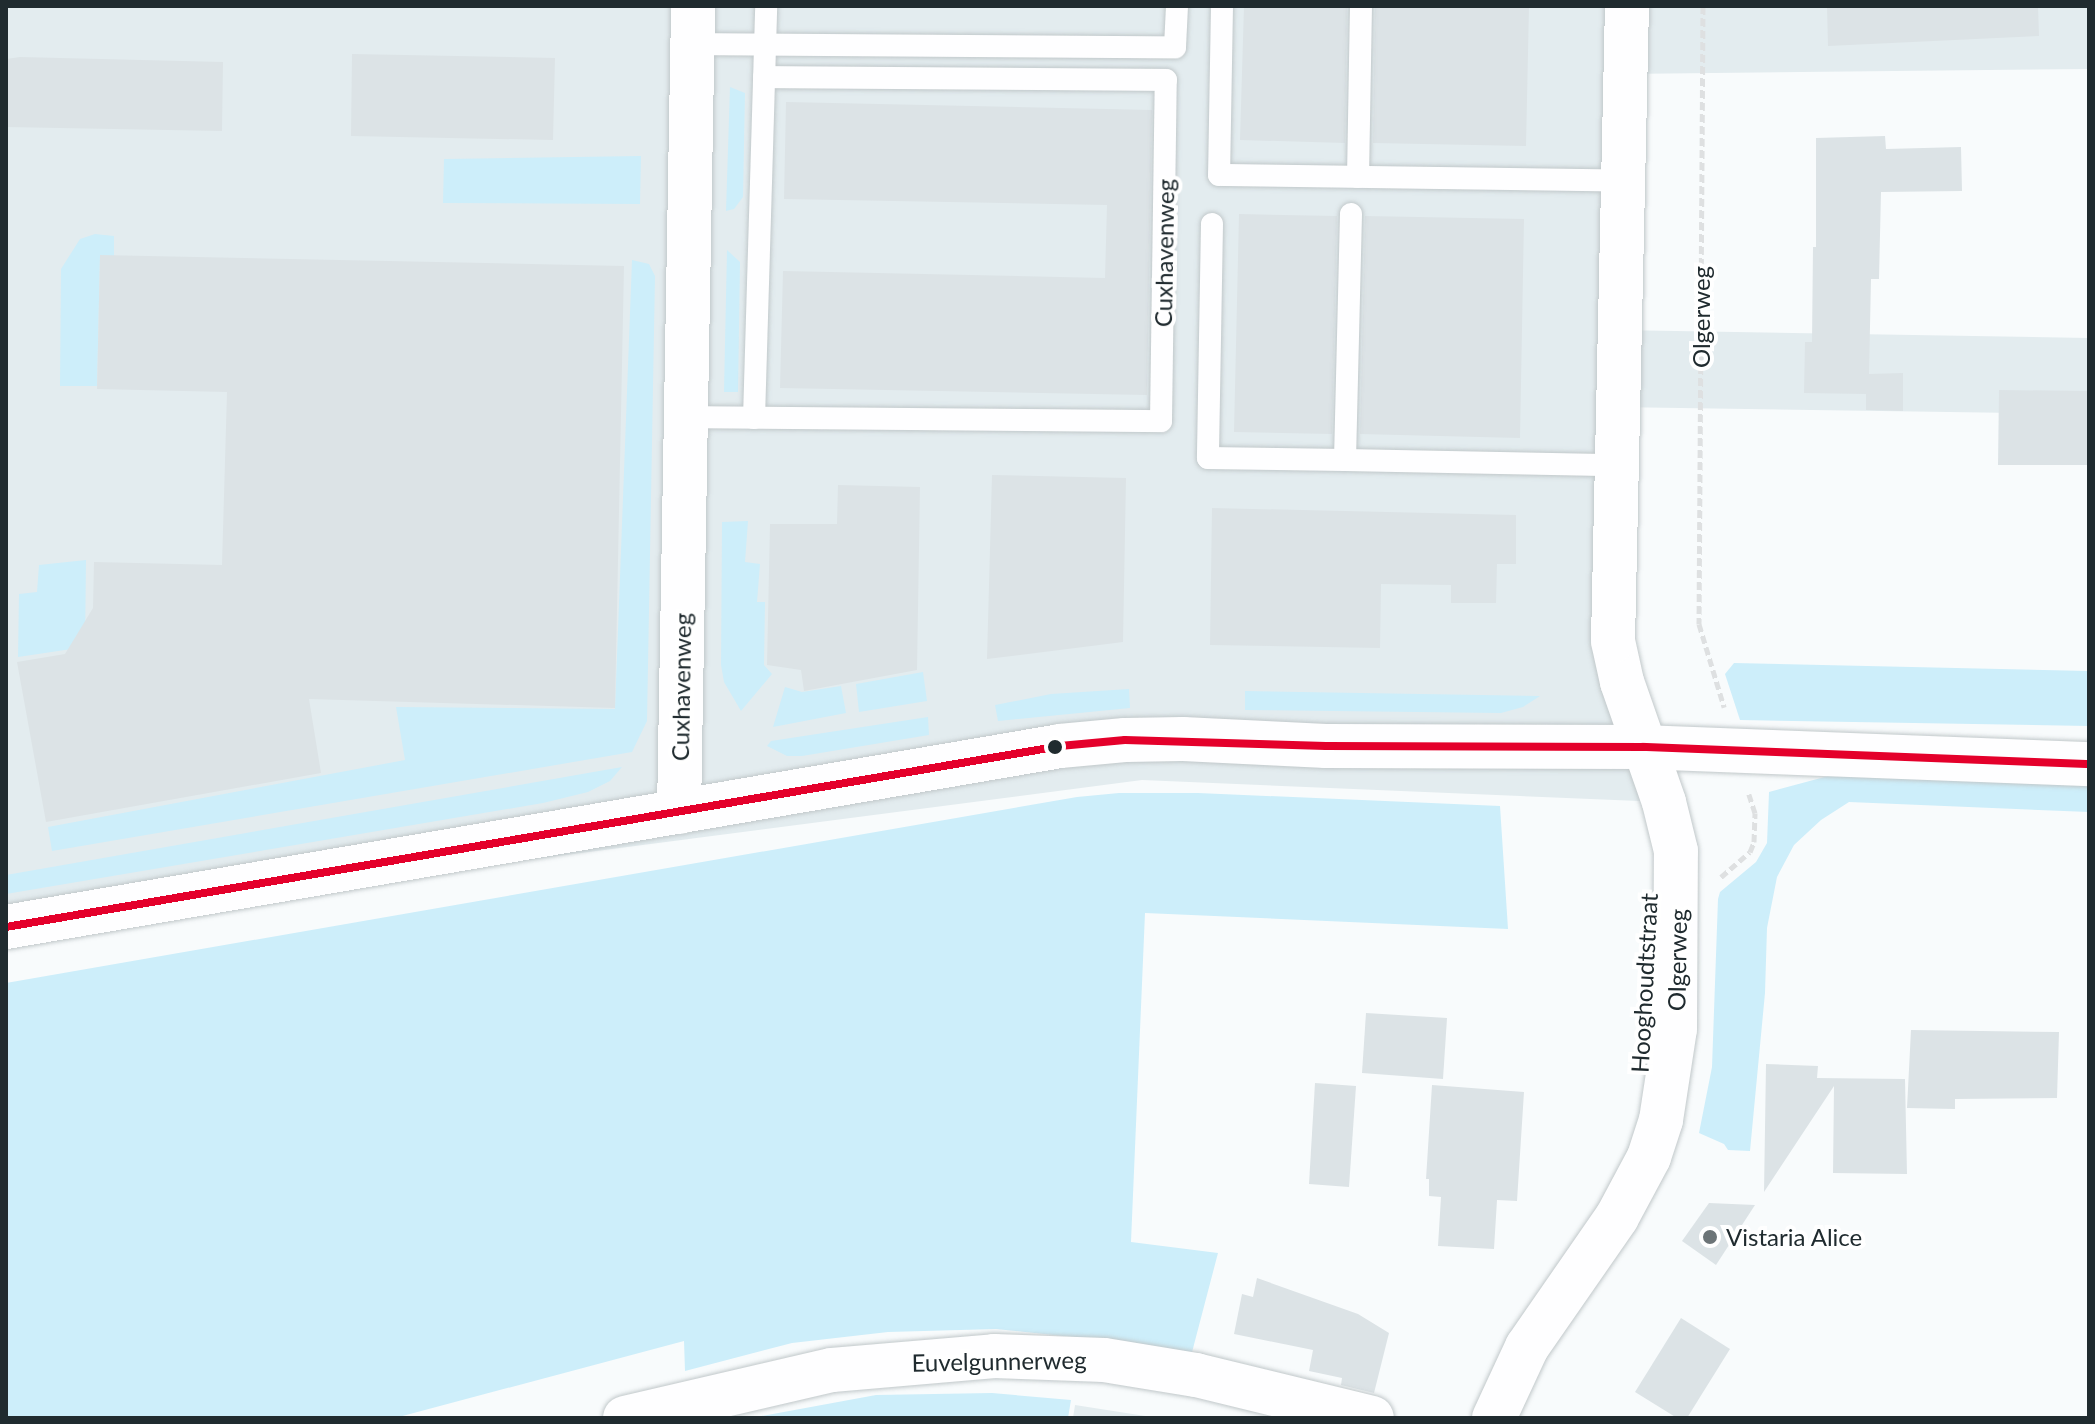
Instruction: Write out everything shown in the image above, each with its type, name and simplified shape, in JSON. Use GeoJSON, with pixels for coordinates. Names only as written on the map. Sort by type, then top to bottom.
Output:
{"type":"FeatureCollection","features":[{"type":"Feature","properties":{"kind":"street","name":"Olgerweg"},"geometry":{"type":"LineString","coordinates":[[1494,1418],[1527,1347],[1617,1217],[1649,1157],[1661,1120],[1675,1029],[1678,880],[1670,822],[1622,682],[1613,641],[1627,6]]}},
{"type":"Feature","properties":{"kind":"street","name":"Cuxhavenweg"},"geometry":{"type":"LineString","coordinates":[[679,812],[692,25]]}},
{"type":"Feature","properties":{"kind":"street"},"geometry":{"type":"LineString","coordinates":[[6,927],[1060,746],[1125,740],[1402,747],[1644,747],[1737,753],[2089,764]]}},
{"type":"Feature","properties":{"kind":"street","name":"Euvelgunnerweg"},"geometry":{"type":"LineString","coordinates":[[625,1418],[832,1370],[994,1356],[1104,1360],[1196,1375],[1372,1418]]}},
{"type":"Feature","properties":{"kind":"lane"},"geometry":{"type":"LineString","coordinates":[[754,418],[766,6]]}},
{"type":"Feature","properties":{"kind":"lane","name":"Cuxhavenweg"},"geometry":{"type":"LineString","coordinates":[[692,25],[765,45],[1175,47],[1177,6]]}},
{"type":"Feature","properties":{"kind":"lane"},"geometry":{"type":"LineString","coordinates":[[1222,6],[1219,175],[1624,181]]}},
{"type":"Feature","properties":{"kind":"lane"},"geometry":{"type":"LineString","coordinates":[[1358,177],[1361,6]]}},
{"type":"Feature","properties":{"kind":"lane","name":"Cuxhavenweg"},"geometry":{"type":"LineString","coordinates":[[685,417],[1161,421],[1166,80],[764,77]]}},
{"type":"Feature","properties":{"kind":"lane"},"geometry":{"type":"LineString","coordinates":[[1345,460],[1351,214]]}},
{"type":"Feature","properties":{"kind":"lane"},"geometry":{"type":"LineString","coordinates":[[1212,224],[1208,458],[1616,465]]}},
{"type":"Feature","properties":{"kind":"path","name":"Olgerweg"},"geometry":{"type":"LineString","coordinates":[[1703,6],[1699,624],[1756,828],[1750,852],[1718,879]]}},
{"type":"Feature","properties":{"kind":"shaded area"},"geometry":{"type":"Polygon","coordinates":[[[6,6],[2089,6],[2089,69],[1624,74],[1616,330],[2089,338],[2089,414],[1614,407],[1614,632],[1663,802],[1142,780],[6,928],[6,6]]]}},
{"type":"Feature","properties":{"kind":"shaded area"},"geometry":{"type":"Polygon","coordinates":[[[730,87],[745,93],[743,197],[734,209],[726,211],[730,87]]]}},
{"type":"Feature","properties":{"kind":"shaded area"},"geometry":{"type":"Polygon","coordinates":[[[641,156],[640,204],[443,203],[444,159],[641,156]]]}},
{"type":"Feature","properties":{"kind":"shaded area"},"geometry":{"type":"Polygon","coordinates":[[[95,234],[114,236],[114,256],[100,256],[97,386],[60,386],[61,269],[80,239],[95,234]]]}},
{"type":"Feature","properties":{"kind":"shaded area"},"geometry":{"type":"Polygon","coordinates":[[[727,250],[740,262],[738,392],[724,392],[727,250]]]}},
{"type":"Feature","properties":{"kind":"shaded area"},"geometry":{"type":"Polygon","coordinates":[[[632,260],[649,264],[655,276],[647,721],[632,752],[52,851],[48,827],[405,760],[396,707],[615,709],[632,260]]]}},
{"type":"Feature","properties":{"kind":"shaded area"},"geometry":{"type":"Polygon","coordinates":[[[748,521],[745,562],[760,564],[757,602],[765,602],[764,665],[772,674],[741,711],[724,682],[721,665],[722,522],[748,521]]]}},
{"type":"Feature","properties":{"kind":"shaded area"},"geometry":{"type":"Polygon","coordinates":[[[86,560],[85,647],[18,657],[19,594],[37,592],[39,565],[86,560]]]}},
{"type":"Feature","properties":{"kind":"shaded area"},"geometry":{"type":"Polygon","coordinates":[[[1734,663],[2089,671],[2089,726],[1740,720],[1725,674],[1734,663]]]}},
{"type":"Feature","properties":{"kind":"shaded area"},"geometry":{"type":"Polygon","coordinates":[[[923,672],[927,701],[859,712],[856,684],[923,672]]]}},
{"type":"Feature","properties":{"kind":"shaded area"},"geometry":{"type":"Polygon","coordinates":[[[841,686],[846,713],[773,727],[785,687],[802,692],[841,686]]]}},
{"type":"Feature","properties":{"kind":"shaded area"},"geometry":{"type":"Polygon","coordinates":[[[1129,689],[1130,708],[998,721],[995,705],[1051,694],[1129,689]]]}},
{"type":"Feature","properties":{"kind":"shaded area"},"geometry":{"type":"Polygon","coordinates":[[[1245,691],[1540,696],[1523,707],[1501,713],[1245,710],[1245,691]]]}},
{"type":"Feature","properties":{"kind":"shaded area"},"geometry":{"type":"Polygon","coordinates":[[[928,717],[929,735],[802,756],[787,756],[767,746],[771,741],[928,717]]]}},
{"type":"Feature","properties":{"kind":"shaded area"},"geometry":{"type":"Polygon","coordinates":[[[622,767],[610,781],[588,792],[543,803],[6,894],[6,875],[622,767]]]}},
{"type":"Feature","properties":{"kind":"shaded area"},"geometry":{"type":"Polygon","coordinates":[[[1832,775],[2089,784],[2089,812],[1849,802],[1821,820],[1794,845],[1777,877],[1767,928],[1765,993],[1750,1151],[1728,1150],[1724,1144],[1699,1133],[1712,1067],[1718,899],[1720,892],[1756,862],[1767,843],[1769,792],[1832,775]]]}},
{"type":"Feature","properties":{"kind":"shaded area"},"geometry":{"type":"Polygon","coordinates":[[[1119,793],[1198,793],[1500,806],[1508,929],[1145,913],[1131,1242],[1218,1253],[1191,1356],[1091,1339],[996,1329],[888,1332],[792,1343],[685,1371],[684,1341],[395,1418],[6,1418],[6,983],[1077,797],[1119,793]]]}},
{"type":"Feature","properties":{"kind":"shaded area"},"geometry":{"type":"Polygon","coordinates":[[[992,1393],[1071,1400],[1068,1418],[751,1418],[876,1395],[992,1393]]]}},
{"type":"Feature","properties":{"kind":"shaded area"},"geometry":{"type":"Polygon","coordinates":[[[1075,1405],[1158,1418],[1073,1418],[1075,1405]]]}},
{"type":"Feature","properties":{"kind":"building"},"geometry":{"type":"Polygon","coordinates":[[[1244,6],[1347,6],[1345,143],[1240,140],[1244,6]]]}},
{"type":"Feature","properties":{"kind":"building"},"geometry":{"type":"Polygon","coordinates":[[[1375,6],[1529,6],[1526,146],[1373,143],[1375,6]]]}},
{"type":"Feature","properties":{"kind":"building"},"geometry":{"type":"Polygon","coordinates":[[[1827,6],[2038,6],[2039,36],[1828,46],[1827,6]]]}},
{"type":"Feature","properties":{"kind":"building"},"geometry":{"type":"Polygon","coordinates":[[[352,54],[555,58],[553,140],[351,136],[352,54]]]}},
{"type":"Feature","properties":{"kind":"building"},"geometry":{"type":"Polygon","coordinates":[[[6,59],[223,62],[222,131],[6,127],[6,59]]]}},
{"type":"Feature","properties":{"kind":"building"},"geometry":{"type":"Polygon","coordinates":[[[786,102],[1152,110],[1147,395],[780,388],[783,271],[1105,278],[1107,205],[784,199],[786,102]]]}},
{"type":"Feature","properties":{"kind":"building"},"geometry":{"type":"Polygon","coordinates":[[[1885,136],[1886,149],[1961,147],[1962,191],[1881,192],[1879,279],[1871,279],[1869,374],[1903,373],[1903,411],[1866,410],[1866,394],[1804,393],[1805,342],[1812,342],[1816,138],[1885,136]]]}},
{"type":"Feature","properties":{"kind":"building"},"geometry":{"type":"Polygon","coordinates":[[[1239,214],[1337,216],[1332,434],[1234,432],[1239,214]]]}},
{"type":"Feature","properties":{"kind":"building"},"geometry":{"type":"Polygon","coordinates":[[[1365,216],[1524,219],[1520,438],[1360,434],[1365,216]]]}},
{"type":"Feature","properties":{"kind":"building"},"geometry":{"type":"Polygon","coordinates":[[[100,255],[624,266],[615,708],[309,699],[321,773],[46,822],[17,662],[65,654],[93,608],[94,562],[222,565],[227,392],[97,389],[100,255]]]}},
{"type":"Feature","properties":{"kind":"building"},"geometry":{"type":"Polygon","coordinates":[[[1999,390],[2089,391],[2089,465],[1998,465],[1999,390]]]}},
{"type":"Feature","properties":{"kind":"building"},"geometry":{"type":"Polygon","coordinates":[[[992,475],[1126,478],[1123,642],[987,659],[992,475]]]}},
{"type":"Feature","properties":{"kind":"building"},"geometry":{"type":"Polygon","coordinates":[[[838,485],[920,487],[917,670],[804,691],[801,670],[767,665],[770,524],[837,524],[838,485]]]}},
{"type":"Feature","properties":{"kind":"building"},"geometry":{"type":"Polygon","coordinates":[[[1212,508],[1516,515],[1516,564],[1497,564],[1496,603],[1451,603],[1451,585],[1381,584],[1380,648],[1210,645],[1212,508]]]}},
{"type":"Feature","properties":{"kind":"building"},"geometry":{"type":"Polygon","coordinates":[[[1366,1013],[1447,1018],[1443,1079],[1362,1073],[1366,1013]]]}},
{"type":"Feature","properties":{"kind":"building"},"geometry":{"type":"Polygon","coordinates":[[[1911,1030],[2059,1032],[2057,1098],[1955,1099],[1955,1109],[1907,1108],[1911,1030]]]}},
{"type":"Feature","properties":{"kind":"building"},"geometry":{"type":"Polygon","coordinates":[[[1766,1064],[1818,1066],[1817,1078],[1905,1079],[1907,1174],[1833,1173],[1834,1086],[1764,1192],[1766,1064]]]}},
{"type":"Feature","properties":{"kind":"building"},"geometry":{"type":"Polygon","coordinates":[[[1315,1083],[1356,1086],[1349,1187],[1309,1184],[1315,1083]]]}},
{"type":"Feature","properties":{"kind":"building"},"geometry":{"type":"Polygon","coordinates":[[[1432,1085],[1524,1092],[1517,1201],[1497,1200],[1494,1249],[1438,1246],[1441,1197],[1429,1196],[1429,1179],[1426,1179],[1432,1085]]]}},
{"type":"Feature","properties":{"kind":"building"},"geometry":{"type":"Polygon","coordinates":[[[1709,1203],[1755,1205],[1716,1265],[1682,1241],[1709,1203]]]}},
{"type":"Feature","properties":{"kind":"building"},"geometry":{"type":"Polygon","coordinates":[[[1257,1278],[1358,1314],[1389,1333],[1374,1393],[1341,1385],[1342,1378],[1309,1371],[1313,1350],[1234,1334],[1242,1294],[1253,1297],[1257,1278]]]}},
{"type":"Feature","properties":{"kind":"building"},"geometry":{"type":"Polygon","coordinates":[[[1681,1318],[1730,1349],[1687,1418],[1677,1418],[1635,1392],[1681,1318]]]}},
{"type":"Feature","properties":{"kind":"transit line"},"geometry":{"type":"LineString","coordinates":[[6,927],[1060,746],[1125,740],[1326,746],[1644,747],[2089,764]]}},
{"type":"Feature","properties":{"kind":"place","name":"Vistaria Alice"},"geometry":{"type":"Point","coordinates":[1710,1237]}}]}
